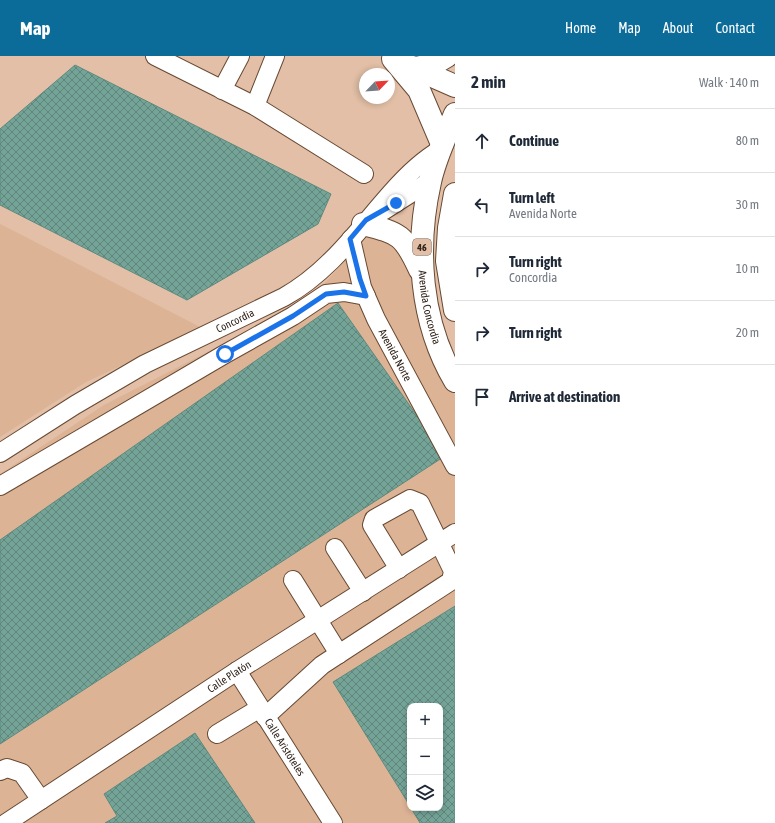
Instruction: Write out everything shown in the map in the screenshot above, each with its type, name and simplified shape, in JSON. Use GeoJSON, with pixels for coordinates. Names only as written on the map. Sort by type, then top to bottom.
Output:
{"type":"FeatureCollection","features":[{"type":"Feature","properties":{"kind":"main road"},"geometry":{"type":"LineString","coordinates":[[415,68],[432,65],[447,56]]}},
{"type":"Feature","properties":{"kind":"main road"},"geometry":{"type":"LineString","coordinates":[[391,57],[455,86]]}},
{"type":"Feature","properties":{"kind":"main road"},"geometry":{"type":"LineString","coordinates":[[391,57],[419,90],[441,147]]}},
{"type":"Feature","properties":{"kind":"main road","name":"Avenida Concordia"},"geometry":{"type":"LineString","coordinates":[[455,114],[441,147],[430,181],[423,230],[423,276],[428,311],[442,355],[455,381]]}},
{"type":"Feature","properties":{"kind":"main road","name":"Avenida Concordia"},"geometry":{"type":"LineString","coordinates":[[455,194],[447,261],[455,310]]}},
{"type":"Feature","properties":{"kind":"main road"},"geometry":{"type":"LineString","coordinates":[[360,228],[385,229],[401,237],[411,251],[423,276]]}},
{"type":"Feature","properties":{"kind":"street"},"geometry":{"type":"LineString","coordinates":[[155,56],[255,106],[364,174]]}},
{"type":"Feature","properties":{"kind":"street"},"geometry":{"type":"LineString","coordinates":[[222,90],[240,56]]}},
{"type":"Feature","properties":{"kind":"street"},"geometry":{"type":"LineString","coordinates":[[255,106],[275,56]]}},
{"type":"Feature","properties":{"kind":"street","name":"Concordia"},"geometry":{"type":"LineString","coordinates":[[0,453],[145,364],[296,291],[329,263],[416,166],[441,147]]}},
{"type":"Feature","properties":{"kind":"street"},"geometry":{"type":"LineString","coordinates":[[360,228],[430,181]]}},
{"type":"Feature","properties":{"kind":"street","name":"Avenida Norte"},"geometry":{"type":"LineString","coordinates":[[360,228],[360,279],[366,296],[398,361],[455,466]]}},
{"type":"Feature","properties":{"kind":"street"},"geometry":{"type":"LineString","coordinates":[[0,486],[225,354],[293,316],[326,294],[344,292],[366,296]]}},
{"type":"Feature","properties":{"kind":"street"},"geometry":{"type":"LineString","coordinates":[[217,734],[263,712],[339,654],[451,581],[453,571],[448,538],[420,503],[410,499],[374,519],[372,525],[399,569]]}},
{"type":"Feature","properties":{"kind":"street","name":"Calle Platón"},"geometry":{"type":"LineString","coordinates":[[5,823],[24,818],[40,800],[237,671],[448,538]]}},
{"type":"Feature","properties":{"kind":"street"},"geometry":{"type":"LineString","coordinates":[[335,548],[363,592]]}},
{"type":"Feature","properties":{"kind":"street"},"geometry":{"type":"LineString","coordinates":[[293,580],[339,654]]}},
{"type":"Feature","properties":{"kind":"street","name":"Calle Aristóteles"},"geometry":{"type":"LineString","coordinates":[[237,671],[333,823]]}},
{"type":"Feature","properties":{"kind":"street"},"geometry":{"type":"LineString","coordinates":[[0,771],[7,768],[22,773],[40,800]]}},
{"type":"Feature","properties":{"kind":"street"},"geometry":{"type":"LineString","coordinates":[[0,816],[5,823]]}},
{"type":"Feature","properties":{"kind":"shaded area"},"geometry":{"type":"Polygon","coordinates":[[[0,224],[202,328],[86,382],[0,437],[0,224]]]}},
{"type":"Feature","properties":{"kind":"shaded area"},"geometry":{"type":"Polygon","coordinates":[[[377,227],[399,233],[441,372],[455,395],[455,823],[0,823],[0,474],[104,405],[309,300],[377,227]]]}},
{"type":"Feature","properties":{"kind":"building"},"geometry":{"type":"Polygon","coordinates":[[[75,65],[331,194],[318,224],[187,300],[0,205],[0,129],[75,65]]]}},
{"type":"Feature","properties":{"kind":"building"},"geometry":{"type":"Polygon","coordinates":[[[338,303],[445,456],[0,744],[0,540],[338,303]]]}},
{"type":"Feature","properties":{"kind":"building"},"geometry":{"type":"Polygon","coordinates":[[[455,606],[455,823],[420,823],[413,811],[443,811],[443,703],[407,703],[407,801],[333,682],[455,606]]]}},
{"type":"Feature","properties":{"kind":"building"},"geometry":{"type":"Polygon","coordinates":[[[195,733],[255,823],[105,823],[117,816],[104,794],[195,733]]]}},
{"type":"Feature","properties":{"kind":"route"},"geometry":{"type":"LineString","coordinates":[[225,354],[293,316],[326,294],[344,292],[366,296],[362,287],[350,239],[366,220],[396,203]]}}]}
